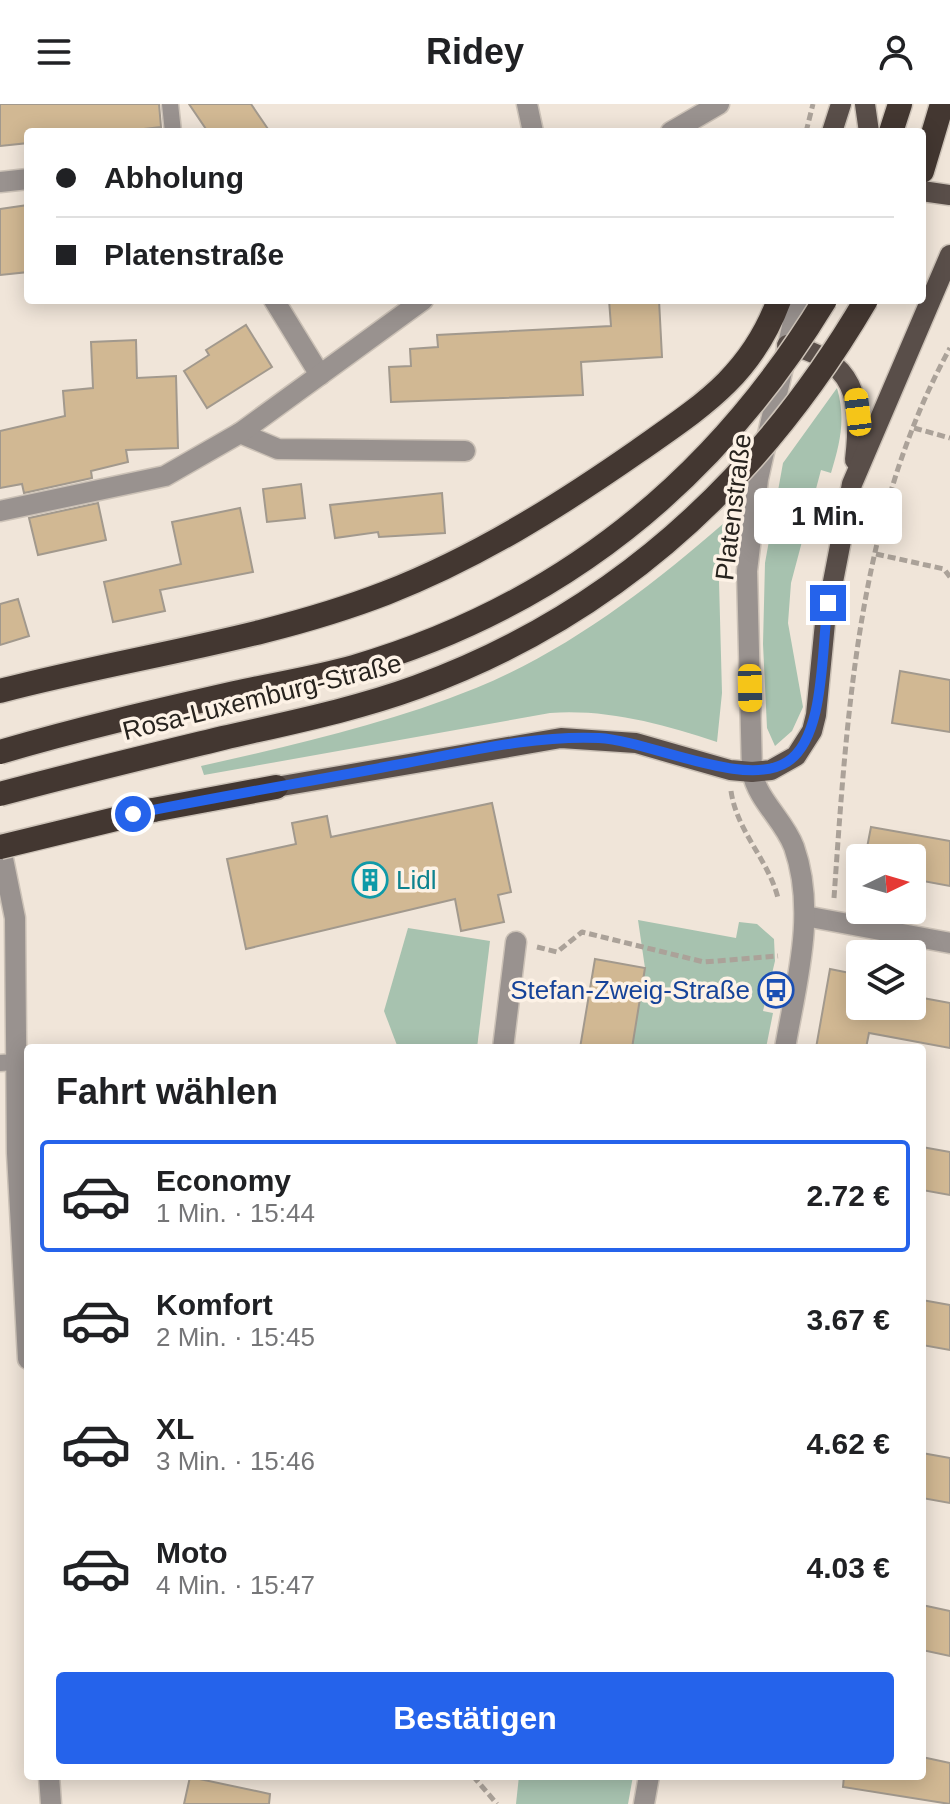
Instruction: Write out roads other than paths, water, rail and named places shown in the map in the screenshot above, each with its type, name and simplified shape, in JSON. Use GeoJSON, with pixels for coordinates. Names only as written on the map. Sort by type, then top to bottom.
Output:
{"type":"FeatureCollection","features":[{"type":"Feature","properties":{"kind":"highway"},"geometry":{"type":"LineString","coordinates":[[892,128],[900,104]]}},
{"type":"Feature","properties":{"kind":"highway"},"geometry":{"type":"LineString","coordinates":[[926,158],[942,104]]}},
{"type":"Feature","properties":{"kind":"highway"},"geometry":{"type":"LineString","coordinates":[[0,691],[168,653],[386,593],[499,540],[577,493],[688,415],[735,376],[756,351],[777,304]]}},
{"type":"Feature","properties":{"kind":"highway","name":"Rosa-Luxemburg-Straße"},"geometry":{"type":"LineString","coordinates":[[0,752],[85,727],[351,667],[469,625],[544,585],[598,550],[699,466],[747,414],[792,355],[823,304]]}},
{"type":"Feature","properties":{"kind":"highway","name":"Rosa-Luxemburg-Straße"},"geometry":{"type":"LineString","coordinates":[[0,794],[359,705],[474,663],[554,623],[618,581],[680,533],[731,484],[805,396],[863,304]]}},
{"type":"Feature","properties":{"kind":"highway"},"geometry":{"type":"LineString","coordinates":[[756,351],[787,345]]}},
{"type":"Feature","properties":{"kind":"highway"},"geometry":{"type":"LineString","coordinates":[[0,845],[72,827],[276,787]]}},
{"type":"Feature","properties":{"kind":"main road"},"geometry":{"type":"LineString","coordinates":[[836,119],[848,104]]}},
{"type":"Feature","properties":{"kind":"main road"},"geometry":{"type":"LineString","coordinates":[[865,104],[868,128]]}},
{"type":"Feature","properties":{"kind":"main road"},"geometry":{"type":"LineString","coordinates":[[926,192],[950,195]]}},
{"type":"Feature","properties":{"kind":"main road"},"geometry":{"type":"LineString","coordinates":[[852,484],[950,255]]}},
{"type":"Feature","properties":{"kind":"main road"},"geometry":{"type":"LineString","coordinates":[[917,333],[950,290]]}},
{"type":"Feature","properties":{"kind":"main road"},"geometry":{"type":"LineString","coordinates":[[276,787],[561,738],[636,743],[730,770],[752,772],[784,764],[796,756],[812,731],[825,623],[852,484],[858,435],[856,394],[848,378],[830,362],[809,350],[787,345]]}},
{"type":"Feature","properties":{"kind":"street"},"geometry":{"type":"LineString","coordinates":[[527,104],[532,128]]}},
{"type":"Feature","properties":{"kind":"street"},"geometry":{"type":"LineString","coordinates":[[678,128],[719,104]]}},
{"type":"Feature","properties":{"kind":"street"},"geometry":{"type":"LineString","coordinates":[[0,182],[24,179]]}},
{"type":"Feature","properties":{"kind":"street"},"geometry":{"type":"LineString","coordinates":[[276,304],[320,375]]}},
{"type":"Feature","properties":{"kind":"street"},"geometry":{"type":"LineString","coordinates":[[0,511],[165,476],[240,433],[418,304]]}},
{"type":"Feature","properties":{"kind":"street","name":"Platenstraße"},"geometry":{"type":"LineString","coordinates":[[785,1044],[791,958],[805,916],[794,848],[758,790],[752,772],[747,571],[758,479],[797,304]]}},
{"type":"Feature","properties":{"kind":"street"},"geometry":{"type":"LineString","coordinates":[[240,433],[278,449],[465,451]]}},
{"type":"Feature","properties":{"kind":"street"},"geometry":{"type":"LineString","coordinates":[[0,845],[15,918],[8,1062],[23,1153],[24,1194]]}},
{"type":"Feature","properties":{"kind":"street"},"geometry":{"type":"LineString","coordinates":[[805,916],[950,943]]}},
{"type":"Feature","properties":{"kind":"street"},"geometry":{"type":"LineString","coordinates":[[503,1044],[516,942]]}},
{"type":"Feature","properties":{"kind":"street"},"geometry":{"type":"LineString","coordinates":[[49,1780],[51,1804]]}},
{"type":"Feature","properties":{"kind":"street"},"geometry":{"type":"LineString","coordinates":[[644,1804],[648,1780]]}},
{"type":"Feature","properties":{"kind":"lane"},"geometry":{"type":"LineString","coordinates":[[170,104],[173,128]]}},
{"type":"Feature","properties":{"kind":"place","name":"Lidl"},"geometry":{"type":"Point","coordinates":[370,880]}},
{"type":"Feature","properties":{"kind":"place","name":"Stefan-Zweig-Straße"},"geometry":{"type":"Point","coordinates":[776,990]}}]}
